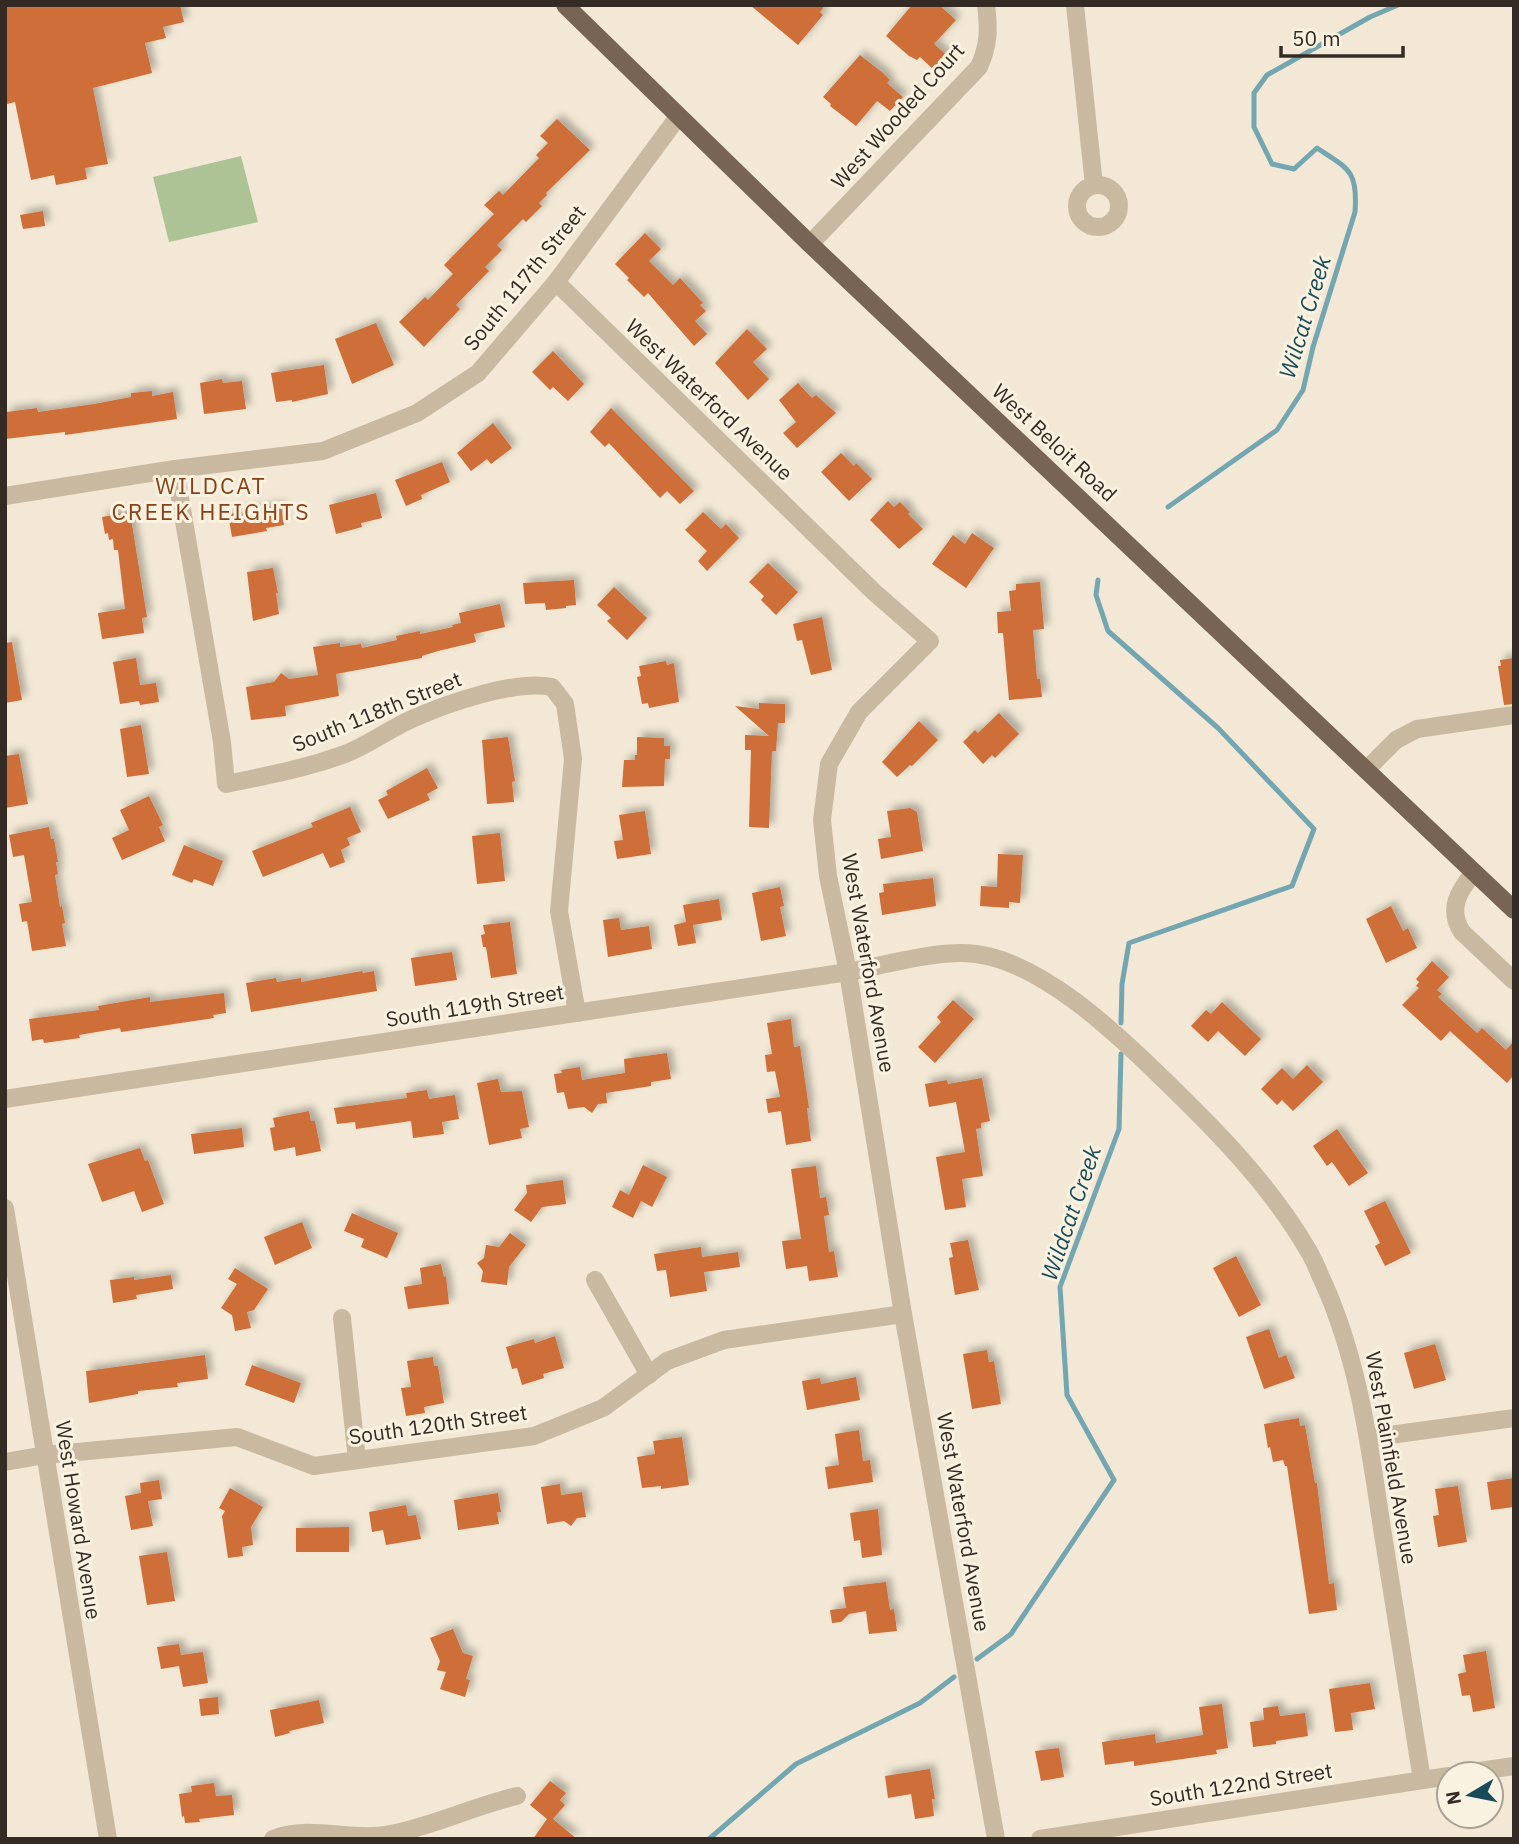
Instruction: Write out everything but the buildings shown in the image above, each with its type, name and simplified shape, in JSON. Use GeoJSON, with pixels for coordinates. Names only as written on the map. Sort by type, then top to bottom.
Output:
{"type":"FeatureCollection","features":[{"type":"Feature","properties":{"kind":"main road","name":"West Beloit Road"},"geometry":{"type":"LineString","coordinates":[[565,5],[810,244],[1514,910]]}},
{"type":"Feature","properties":{"kind":"street","name":"West Wooded Court"},"geometry":{"type":"LineString","coordinates":[[810,244],[979,67],[987,50],[989,33],[986,5]]}},
{"type":"Feature","properties":{"kind":"street"},"geometry":{"type":"LineString","coordinates":[[1075,5],[1094,185]]}},
{"type":"Feature","properties":{"kind":"street","name":"South 117th Street"},"geometry":{"type":"LineString","coordinates":[[5,496],[175,469],[323,451],[417,413],[478,373],[556,282],[678,117]]}},
{"type":"Feature","properties":{"kind":"street","name":"West Waterford Avenue"},"geometry":{"type":"LineString","coordinates":[[556,282],[874,592],[930,641],[859,712],[829,764],[822,820],[828,876],[848,972],[903,1314],[996,1839]]}},
{"type":"Feature","properties":{"kind":"street","name":"South 118th Street"},"geometry":{"type":"LineString","coordinates":[[175,469],[222,742],[226,784],[292,771],[348,753],[412,719],[507,688],[552,687],[565,704],[573,759],[559,911],[577,1013]]}},
{"type":"Feature","properties":{"kind":"street"},"geometry":{"type":"LineString","coordinates":[[1366,770],[1396,740],[1417,729],[1514,715]]}},
{"type":"Feature","properties":{"kind":"street"},"geometry":{"type":"LineString","coordinates":[[1474,872],[1456,899],[1456,923],[1462,932],[1514,981]]}},
{"type":"Feature","properties":{"kind":"street","name":"South 119th Street"},"geometry":{"type":"LineString","coordinates":[[5,1099],[848,972],[951,954]]}},
{"type":"Feature","properties":{"kind":"street","name":"West Plainfield Avenue"},"geometry":{"type":"LineString","coordinates":[[951,954],[977,954],[1038,975],[1124,1041],[1223,1137],[1283,1213],[1309,1251],[1333,1305],[1355,1368],[1422,1780]]}},
{"type":"Feature","properties":{"kind":"street","name":"West Howard Avenue"},"geometry":{"type":"LineString","coordinates":[[5,1208],[108,1839]]}},
{"type":"Feature","properties":{"kind":"street"},"geometry":{"type":"LineString","coordinates":[[595,1280],[649,1375]]}},
{"type":"Feature","properties":{"kind":"street","name":"South 120th Street"},"geometry":{"type":"LineString","coordinates":[[5,1462],[45,1455],[237,1437],[314,1466],[534,1436],[603,1408],[667,1361],[724,1340],[903,1314]]}},
{"type":"Feature","properties":{"kind":"street"},"geometry":{"type":"LineString","coordinates":[[342,1318],[357,1460]]}},
{"type":"Feature","properties":{"kind":"street"},"geometry":{"type":"LineString","coordinates":[[1368,1438],[1514,1418]]}},
{"type":"Feature","properties":{"kind":"street","name":"South 122nd Street"},"geometry":{"type":"LineString","coordinates":[[1040,1839],[1435,1778]]}},
{"type":"Feature","properties":{"kind":"street"},"geometry":{"type":"LineString","coordinates":[[273,1839],[285,1834],[310,1831],[364,1837],[386,1835],[425,1826],[517,1796]]}},
{"type":"Feature","properties":{"kind":"green space"},"geometry":{"type":"Polygon","coordinates":[[[241,156],[258,222],[169,242],[153,177],[241,156]]]}},
{"type":"Feature","properties":{"kind":"waterway","name":"Wildcat Creek"},"geometry":{"type":"LineString","coordinates":[[1168,507],[1277,430],[1303,390],[1313,347],[1355,212],[1355,188],[1349,172],[1317,148],[1294,169],[1272,164],[1254,127],[1254,93],[1267,75],[1370,17],[1398,5]]}},
{"type":"Feature","properties":{"kind":"waterway","name":"Wildcat Creek"},"geometry":{"type":"LineString","coordinates":[[1098,580],[1096,595],[1108,631],[1218,728],[1314,829],[1292,886],[1129,943],[1122,984],[1121,1023]]}},
{"type":"Feature","properties":{"kind":"waterway","name":"Wildcat Creek"},"geometry":{"type":"LineString","coordinates":[[977,1659],[1011,1634],[1114,1480],[1067,1395],[1060,1287],[1119,1129],[1121,1054]]}},
{"type":"Feature","properties":{"kind":"waterway","name":"Wildcat Creek"},"geometry":{"type":"LineString","coordinates":[[709,1839],[796,1764],[920,1703],[954,1677]]}},
{"type":"Feature","properties":{"kind":"district","name":"WILDCAT CREEK HEIGHTS"},"geometry":{"type":"Point","coordinates":[211,499]}},
{"type":"Feature","properties":{"kind":"water label","name":"Wilcat Creek"},"geometry":{"type":"Point","coordinates":[1305,317]}}]}
